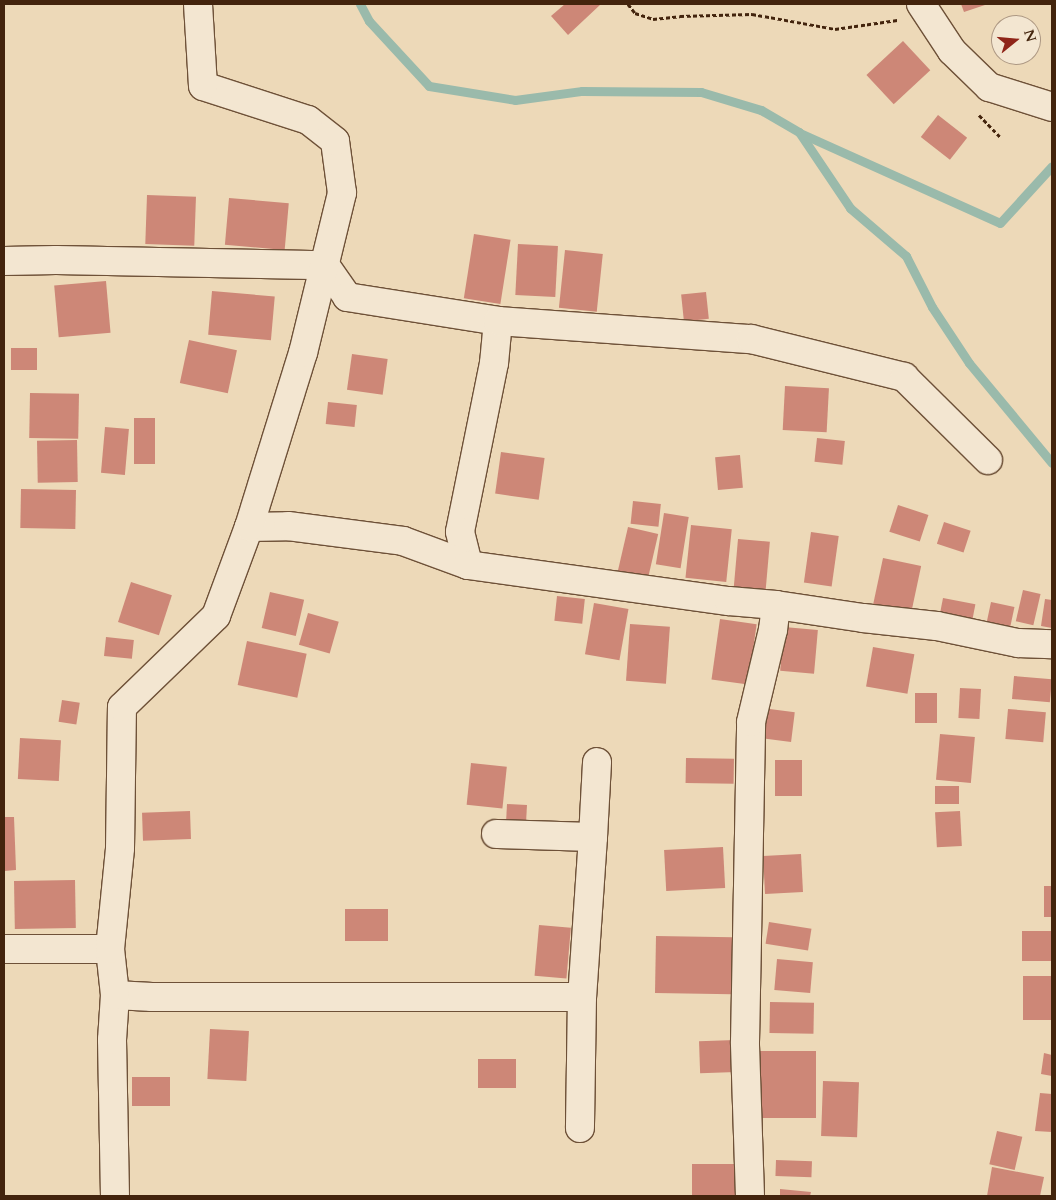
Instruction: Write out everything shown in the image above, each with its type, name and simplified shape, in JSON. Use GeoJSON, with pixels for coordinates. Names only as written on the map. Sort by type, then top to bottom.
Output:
{"type":"FeatureCollection","features":[{"type":"Feature","properties":{"kind":"street"},"geometry":{"type":"LineString","coordinates":[[115,1196],[112,1040],[115,995],[110,949],[120,848],[122,707],[216,616],[249,527],[303,353],[342,193],[335,140],[308,120],[203,86],[198,4]]}},
{"type":"Feature","properties":{"kind":"street"},"geometry":{"type":"LineString","coordinates":[[912,11],[988,86],[1052,107]]}},
{"type":"Feature","properties":{"kind":"street"},"geometry":{"type":"LineString","coordinates":[[4,261],[56,260],[325,266]]}},
{"type":"Feature","properties":{"kind":"street"},"geometry":{"type":"LineString","coordinates":[[325,266],[347,297],[498,321],[751,339],[904,378],[988,460]]}},
{"type":"Feature","properties":{"kind":"street"},"geometry":{"type":"LineString","coordinates":[[468,565],[460,532],[494,363],[498,321]]}},
{"type":"Feature","properties":{"kind":"street"},"geometry":{"type":"LineString","coordinates":[[249,527],[288,526],[403,541],[468,565],[729,601],[776,605],[863,618],[937,626],[1018,643],[1052,644]]}},
{"type":"Feature","properties":{"kind":"street"},"geometry":{"type":"LineString","coordinates":[[750,1196],[746,1032],[750,722],[773,630],[776,605]]}},
{"type":"Feature","properties":{"kind":"street"},"geometry":{"type":"LineString","coordinates":[[580,1128],[582,997],[597,762]]}},
{"type":"Feature","properties":{"kind":"street"},"geometry":{"type":"LineString","coordinates":[[496,834],[593,837]]}},
{"type":"Feature","properties":{"kind":"street"},"geometry":{"type":"LineString","coordinates":[[4,949],[110,949]]}},
{"type":"Feature","properties":{"kind":"street"},"geometry":{"type":"LineString","coordinates":[[115,995],[152,997],[582,997]]}},
{"type":"Feature","properties":{"kind":"path"},"geometry":{"type":"LineString","coordinates":[[628,4],[635,13],[653,19],[680,16],[752,14],[835,30],[912,11]]}},
{"type":"Feature","properties":{"kind":"path"},"geometry":{"type":"LineString","coordinates":[[975,111],[1001,138]]}},
{"type":"Feature","properties":{"kind":"building"},"geometry":{"type":"Polygon","coordinates":[[[565,4],[601,4],[568,35],[551,16],[565,4]]]}},
{"type":"Feature","properties":{"kind":"building"},"geometry":{"type":"Polygon","coordinates":[[[961,4],[988,4],[964,12],[961,4]]]}},
{"type":"Feature","properties":{"kind":"building"},"geometry":{"type":"Polygon","coordinates":[[[903,41],[930,70],[894,104],[866,75],[903,41]]]}},
{"type":"Feature","properties":{"kind":"building"},"geometry":{"type":"Polygon","coordinates":[[[938,115],[967,138],[950,160],[921,137],[938,115]]]}},
{"type":"Feature","properties":{"kind":"building"},"geometry":{"type":"Polygon","coordinates":[[[147,195],[196,197],[194,246],[145,244],[147,195]]]}},
{"type":"Feature","properties":{"kind":"building"},"geometry":{"type":"Polygon","coordinates":[[[229,198],[289,203],[285,250],[225,245],[229,198]]]}},
{"type":"Feature","properties":{"kind":"building"},"geometry":{"type":"Polygon","coordinates":[[[474,234],[511,240],[500,304],[464,298],[474,234]]]}},
{"type":"Feature","properties":{"kind":"building"},"geometry":{"type":"Polygon","coordinates":[[[518,244],[558,246],[555,297],[515,295],[518,244]]]}},
{"type":"Feature","properties":{"kind":"building"},"geometry":{"type":"Polygon","coordinates":[[[565,250],[603,254],[597,312],[559,308],[565,250]]]}},
{"type":"Feature","properties":{"kind":"building"},"geometry":{"type":"Polygon","coordinates":[[[106,281],[111,333],[59,337],[54,286],[106,281]]]}},
{"type":"Feature","properties":{"kind":"building"},"geometry":{"type":"Polygon","coordinates":[[[212,291],[275,296],[271,340],[208,335],[212,291]]]}},
{"type":"Feature","properties":{"kind":"building"},"geometry":{"type":"Polygon","coordinates":[[[706,292],[709,319],[684,321],[681,295],[706,292]]]}},
{"type":"Feature","properties":{"kind":"building"},"geometry":{"type":"Polygon","coordinates":[[[189,340],[237,350],[228,393],[180,383],[189,340]]]}},
{"type":"Feature","properties":{"kind":"building"},"geometry":{"type":"Polygon","coordinates":[[[11,348],[37,348],[37,370],[11,370],[11,348]]]}},
{"type":"Feature","properties":{"kind":"building"},"geometry":{"type":"Polygon","coordinates":[[[352,354],[388,359],[383,395],[347,390],[352,354]]]}},
{"type":"Feature","properties":{"kind":"building"},"geometry":{"type":"Polygon","coordinates":[[[785,386],[829,388],[827,432],[783,430],[785,386]]]}},
{"type":"Feature","properties":{"kind":"building"},"geometry":{"type":"Polygon","coordinates":[[[30,393],[79,394],[78,439],[29,438],[30,393]]]}},
{"type":"Feature","properties":{"kind":"building"},"geometry":{"type":"Polygon","coordinates":[[[328,402],[357,405],[355,427],[326,424],[328,402]]]}},
{"type":"Feature","properties":{"kind":"building"},"geometry":{"type":"Polygon","coordinates":[[[134,418],[155,418],[155,464],[134,464],[134,418]]]}},
{"type":"Feature","properties":{"kind":"building"},"geometry":{"type":"Polygon","coordinates":[[[105,427],[129,429],[125,475],[101,473],[105,427]]]}},
{"type":"Feature","properties":{"kind":"building"},"geometry":{"type":"Polygon","coordinates":[[[817,438],[845,441],[842,465],[814,462],[817,438]]]}},
{"type":"Feature","properties":{"kind":"building"},"geometry":{"type":"Polygon","coordinates":[[[77,440],[78,482],[38,483],[37,441],[77,440]]]}},
{"type":"Feature","properties":{"kind":"building"},"geometry":{"type":"Polygon","coordinates":[[[501,452],[545,458],[539,500],[495,494],[501,452]]]}},
{"type":"Feature","properties":{"kind":"building"},"geometry":{"type":"Polygon","coordinates":[[[740,455],[743,488],[718,490],[715,457],[740,455]]]}},
{"type":"Feature","properties":{"kind":"building"},"geometry":{"type":"Polygon","coordinates":[[[21,489],[76,490],[75,529],[20,528],[21,489]]]}},
{"type":"Feature","properties":{"kind":"building"},"geometry":{"type":"Polygon","coordinates":[[[633,501],[661,504],[658,527],[631,524],[633,501]]]}},
{"type":"Feature","properties":{"kind":"building"},"geometry":{"type":"Polygon","coordinates":[[[898,505],[928,515],[920,542],[889,532],[898,505]]]}},
{"type":"Feature","properties":{"kind":"building"},"geometry":{"type":"Polygon","coordinates":[[[664,513],[689,517],[681,568],[656,564],[664,513]]]}},
{"type":"Feature","properties":{"kind":"building"},"geometry":{"type":"Polygon","coordinates":[[[944,522],[971,531],[964,553],[937,544],[944,522]]]}},
{"type":"Feature","properties":{"kind":"building"},"geometry":{"type":"Polygon","coordinates":[[[691,525],[732,529],[726,582],[685,578],[691,525]]]}},
{"type":"Feature","properties":{"kind":"building"},"geometry":{"type":"Polygon","coordinates":[[[628,527],[658,534],[647,582],[617,575],[628,527]]]}},
{"type":"Feature","properties":{"kind":"building"},"geometry":{"type":"Polygon","coordinates":[[[811,532],[839,536],[832,586],[804,583],[811,532]]]}},
{"type":"Feature","properties":{"kind":"building"},"geometry":{"type":"Polygon","coordinates":[[[738,539],[770,542],[766,592],[734,589],[738,539]]]}},
{"type":"Feature","properties":{"kind":"building"},"geometry":{"type":"Polygon","coordinates":[[[883,558],[921,566],[911,612],[873,604],[883,558]]]}},
{"type":"Feature","properties":{"kind":"building"},"geometry":{"type":"Polygon","coordinates":[[[131,582],[172,595],[159,635],[118,622],[131,582]]]}},
{"type":"Feature","properties":{"kind":"building"},"geometry":{"type":"Polygon","coordinates":[[[1023,590],[1041,594],[1033,625],[1016,621],[1023,590]]]}},
{"type":"Feature","properties":{"kind":"building"},"geometry":{"type":"Polygon","coordinates":[[[270,592],[304,600],[296,636],[262,628],[270,592]]]}},
{"type":"Feature","properties":{"kind":"building"},"geometry":{"type":"Polygon","coordinates":[[[557,596],[585,599],[582,624],[554,621],[557,596]]]}},
{"type":"Feature","properties":{"kind":"building"},"geometry":{"type":"Polygon","coordinates":[[[943,598],[975,604],[972,621],[940,615],[943,598]]]}},
{"type":"Feature","properties":{"kind":"building"},"geometry":{"type":"Polygon","coordinates":[[[1045,599],[1052,600],[1052,628],[1041,626],[1045,599]]]}},
{"type":"Feature","properties":{"kind":"building"},"geometry":{"type":"Polygon","coordinates":[[[991,602],[1014,607],[1009,631],[986,626],[991,602]]]}},
{"type":"Feature","properties":{"kind":"building"},"geometry":{"type":"Polygon","coordinates":[[[594,603],[628,609],[619,660],[585,654],[594,603]]]}},
{"type":"Feature","properties":{"kind":"building"},"geometry":{"type":"Polygon","coordinates":[[[308,613],[339,622],[330,654],[299,645],[308,613]]]}},
{"type":"Feature","properties":{"kind":"building"},"geometry":{"type":"Polygon","coordinates":[[[720,619],[757,624],[748,685],[712,679],[720,619]]]}},
{"type":"Feature","properties":{"kind":"building"},"geometry":{"type":"Polygon","coordinates":[[[630,624],[670,627],[666,684],[626,681],[630,624]]]}},
{"type":"Feature","properties":{"kind":"building"},"geometry":{"type":"Polygon","coordinates":[[[784,627],[818,630],[814,674],[780,671],[784,627]]]}},
{"type":"Feature","properties":{"kind":"building"},"geometry":{"type":"Polygon","coordinates":[[[106,637],[134,640],[132,659],[104,656],[106,637]]]}},
{"type":"Feature","properties":{"kind":"building"},"geometry":{"type":"Polygon","coordinates":[[[247,641],[307,654],[297,698],[238,685],[247,641]]]}},
{"type":"Feature","properties":{"kind":"building"},"geometry":{"type":"Polygon","coordinates":[[[873,647],[914,654],[907,694],[866,686],[873,647]]]}},
{"type":"Feature","properties":{"kind":"building"},"geometry":{"type":"Polygon","coordinates":[[[1014,676],[1052,679],[1050,702],[1012,699],[1014,676]]]}},
{"type":"Feature","properties":{"kind":"building"},"geometry":{"type":"Polygon","coordinates":[[[960,688],[981,689],[979,719],[958,718],[960,688]]]}},
{"type":"Feature","properties":{"kind":"building"},"geometry":{"type":"Polygon","coordinates":[[[915,693],[937,693],[937,723],[915,723],[915,693]]]}},
{"type":"Feature","properties":{"kind":"building"},"geometry":{"type":"Polygon","coordinates":[[[62,700],[80,703],[76,725],[59,722],[62,700]]]}},
{"type":"Feature","properties":{"kind":"building"},"geometry":{"type":"Polygon","coordinates":[[[761,708],[795,712],[791,742],[757,738],[761,708]]]}},
{"type":"Feature","properties":{"kind":"building"},"geometry":{"type":"Polygon","coordinates":[[[1008,709],[1046,712],[1043,742],[1005,739],[1008,709]]]}},
{"type":"Feature","properties":{"kind":"building"},"geometry":{"type":"Polygon","coordinates":[[[940,734],[975,737],[971,783],[936,780],[940,734]]]}},
{"type":"Feature","properties":{"kind":"building"},"geometry":{"type":"Polygon","coordinates":[[[20,738],[61,740],[59,781],[18,779],[20,738]]]}},
{"type":"Feature","properties":{"kind":"building"},"geometry":{"type":"Polygon","coordinates":[[[686,758],[734,759],[734,784],[686,783],[686,758]]]}},
{"type":"Feature","properties":{"kind":"building"},"geometry":{"type":"Polygon","coordinates":[[[775,760],[802,760],[802,796],[775,796],[775,760]]]}},
{"type":"Feature","properties":{"kind":"building"},"geometry":{"type":"Polygon","coordinates":[[[471,763],[507,767],[502,809],[467,805],[471,763]]]}},
{"type":"Feature","properties":{"kind":"building"},"geometry":{"type":"Polygon","coordinates":[[[935,786],[959,786],[959,804],[935,804],[935,786]]]}},
{"type":"Feature","properties":{"kind":"building"},"geometry":{"type":"Polygon","coordinates":[[[507,804],[527,805],[526,824],[506,823],[507,804]]]}},
{"type":"Feature","properties":{"kind":"building"},"geometry":{"type":"Polygon","coordinates":[[[190,811],[191,839],[143,841],[142,813],[190,811]]]}},
{"type":"Feature","properties":{"kind":"building"},"geometry":{"type":"Polygon","coordinates":[[[960,811],[962,846],[937,847],[935,812],[960,811]]]}},
{"type":"Feature","properties":{"kind":"building"},"geometry":{"type":"Polygon","coordinates":[[[4,817],[14,817],[16,870],[4,871],[4,817]]]}},
{"type":"Feature","properties":{"kind":"building"},"geometry":{"type":"Polygon","coordinates":[[[723,847],[725,888],[666,891],[664,850],[723,847]]]}},
{"type":"Feature","properties":{"kind":"building"},"geometry":{"type":"Polygon","coordinates":[[[801,854],[803,892],[765,894],[763,856],[801,854]]]}},
{"type":"Feature","properties":{"kind":"building"},"geometry":{"type":"Polygon","coordinates":[[[75,880],[76,928],[15,929],[14,881],[75,880]]]}},
{"type":"Feature","properties":{"kind":"building"},"geometry":{"type":"Polygon","coordinates":[[[1044,886],[1052,886],[1052,917],[1044,917],[1044,886]]]}},
{"type":"Feature","properties":{"kind":"building"},"geometry":{"type":"Polygon","coordinates":[[[345,909],[388,909],[388,941],[345,941],[345,909]]]}},
{"type":"Feature","properties":{"kind":"building"},"geometry":{"type":"Polygon","coordinates":[[[769,922],[811,929],[808,950],[766,944],[769,922]]]}},
{"type":"Feature","properties":{"kind":"building"},"geometry":{"type":"Polygon","coordinates":[[[539,925],[571,928],[566,979],[535,976],[539,925]]]}},
{"type":"Feature","properties":{"kind":"building"},"geometry":{"type":"Polygon","coordinates":[[[1022,931],[1052,931],[1052,961],[1022,961],[1022,931]]]}},
{"type":"Feature","properties":{"kind":"building"},"geometry":{"type":"Polygon","coordinates":[[[656,936],[733,937],[732,994],[655,993],[656,936]]]}},
{"type":"Feature","properties":{"kind":"building"},"geometry":{"type":"Polygon","coordinates":[[[777,959],[813,962],[810,993],[774,990],[777,959]]]}},
{"type":"Feature","properties":{"kind":"building"},"geometry":{"type":"Polygon","coordinates":[[[1023,976],[1052,976],[1052,1020],[1023,1020],[1023,976]]]}},
{"type":"Feature","properties":{"kind":"building"},"geometry":{"type":"Polygon","coordinates":[[[770,1002],[814,1003],[813,1034],[769,1033],[770,1002]]]}},
{"type":"Feature","properties":{"kind":"building"},"geometry":{"type":"Polygon","coordinates":[[[210,1029],[249,1031],[246,1081],[207,1079],[210,1029]]]}},
{"type":"Feature","properties":{"kind":"building"},"geometry":{"type":"Polygon","coordinates":[[[735,1040],[736,1072],[700,1073],[699,1041],[735,1040]]]}},
{"type":"Feature","properties":{"kind":"building"},"geometry":{"type":"Polygon","coordinates":[[[760,1051],[816,1051],[816,1118],[760,1118],[760,1051]]]}},
{"type":"Feature","properties":{"kind":"building"},"geometry":{"type":"Polygon","coordinates":[[[1044,1053],[1052,1055],[1052,1076],[1041,1074],[1044,1053]]]}},
{"type":"Feature","properties":{"kind":"building"},"geometry":{"type":"Polygon","coordinates":[[[478,1059],[516,1059],[516,1088],[478,1088],[478,1059]]]}},
{"type":"Feature","properties":{"kind":"building"},"geometry":{"type":"Polygon","coordinates":[[[132,1077],[170,1077],[170,1106],[132,1106],[132,1077]]]}},
{"type":"Feature","properties":{"kind":"building"},"geometry":{"type":"Polygon","coordinates":[[[823,1081],[859,1082],[857,1137],[821,1136],[823,1081]]]}},
{"type":"Feature","properties":{"kind":"building"},"geometry":{"type":"Polygon","coordinates":[[[1040,1093],[1052,1094],[1052,1132],[1035,1131],[1040,1093]]]}},
{"type":"Feature","properties":{"kind":"building"},"geometry":{"type":"Polygon","coordinates":[[[997,1131],[1022,1137],[1015,1170],[989,1164],[997,1131]]]}},
{"type":"Feature","properties":{"kind":"building"},"geometry":{"type":"Polygon","coordinates":[[[776,1160],[812,1161],[811,1177],[775,1176],[776,1160]]]}},
{"type":"Feature","properties":{"kind":"building"},"geometry":{"type":"Polygon","coordinates":[[[692,1164],[737,1164],[737,1196],[692,1196],[692,1164]]]}},
{"type":"Feature","properties":{"kind":"building"},"geometry":{"type":"Polygon","coordinates":[[[992,1167],[1044,1177],[1040,1196],[987,1196],[992,1167]]]}},
{"type":"Feature","properties":{"kind":"building"},"geometry":{"type":"Polygon","coordinates":[[[780,1189],[811,1192],[810,1196],[780,1196],[780,1189]]]}},
{"type":"Feature","properties":{"kind":"waterway"},"geometry":{"type":"LineString","coordinates":[[360,4],[369,21],[429,86],[515,100],[582,91],[701,92],[761,110],[799,132],[850,208],[906,256],[932,307],[969,363],[1052,463]]}},
{"type":"Feature","properties":{"kind":"waterway"},"geometry":{"type":"LineString","coordinates":[[800,133],[1000,223],[1052,166]]}}]}
